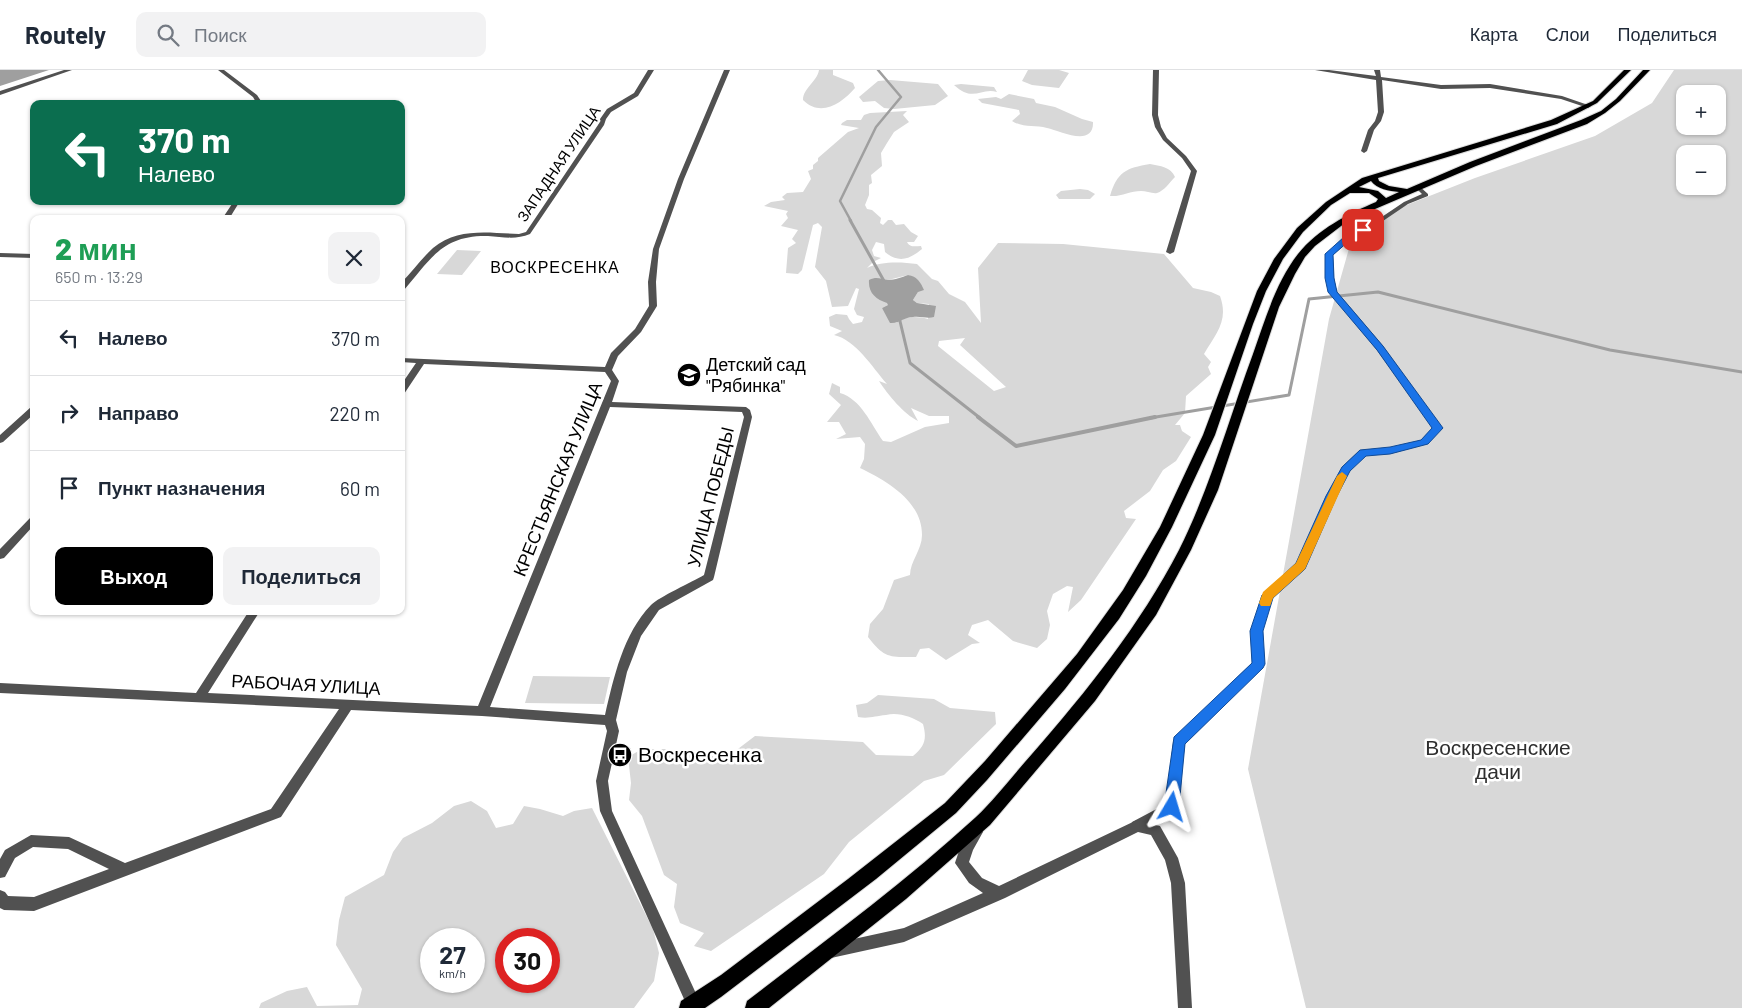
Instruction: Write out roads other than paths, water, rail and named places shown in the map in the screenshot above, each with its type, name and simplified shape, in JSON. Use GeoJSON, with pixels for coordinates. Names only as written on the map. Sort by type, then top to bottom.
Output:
{"type":"FeatureCollection","features":[{"type":"Feature","properties":{"kind":"main road"},"geometry":{"type":"LineString","coordinates":[[691,1006],[874,871],[954,804],[1060,685],[1114,616],[1134,584],[1184,489],[1209,433],[1256,302],[1272,268],[1294,236],[1318,213],[1346,192],[1374,177],[1554,122],[1588,106],[1628,70]]}},
{"type":"Feature","properties":{"kind":"main road"},"geometry":{"type":"LineString","coordinates":[[754,1008],[900,893],[984,820],[1090,698],[1151,611],[1186,550],[1212,490],[1232,426],[1274,307],[1301,256],[1342,221],[1418,186],[1584,122],[1603,112],[1618,100],[1647,70]]}},
{"type":"Feature","properties":{"kind":"main road"},"geometry":{"type":"LineString","coordinates":[[1374,177],[1375,182],[1379,185],[1407,191]]}},
{"type":"Feature","properties":{"kind":"main road"},"geometry":{"type":"LineString","coordinates":[[1346,192],[1364,190],[1377,193],[1382,199],[1380,203]]}},
{"type":"Feature","properties":{"kind":"street"},"geometry":{"type":"LineString","coordinates":[[0,93],[69,70]]}},
{"type":"Feature","properties":{"kind":"street"},"geometry":{"type":"LineString","coordinates":[[221,70],[255,96],[258,100]]}},
{"type":"Feature","properties":{"kind":"street","name":"ЗАПАДНАЯ УЛИЦА"},"geometry":{"type":"LineString","coordinates":[[405,284],[440,246],[450,240],[461,236],[520,236],[528,233],[601,125],[605,114],[633,97],[651,70]]}},
{"type":"Feature","properties":{"kind":"street","name":"КРЕСТЬЯНСКАЯ УЛИЦА"},"geometry":{"type":"LineString","coordinates":[[482,711],[616,381],[608,370],[614,355],[638,330],[653,306],[652,282],[656,249],[681,179],[727,70]]}},
{"type":"Feature","properties":{"kind":"street"},"geometry":{"type":"LineString","coordinates":[[1156,70],[1155,115],[1158,127],[1165,139],[1184,156],[1194,172],[1170,252]]}},
{"type":"Feature","properties":{"kind":"street"},"geometry":{"type":"LineString","coordinates":[[1318,70],[1441,87],[1490,86],[1562,98],[1588,106]]}},
{"type":"Feature","properties":{"kind":"street"},"geometry":{"type":"LineString","coordinates":[[1364,150],[1371,130],[1378,121],[1381,112],[1377,70]]}},
{"type":"Feature","properties":{"kind":"street"},"geometry":{"type":"LineString","coordinates":[[825,952],[904,935],[1000,893],[1172,807],[1179,742],[1258,664],[1256,631],[1268,595],[1301,566],[1331,496],[1346,469],[1363,452],[1390,450],[1424,442],[1438,428],[1380,348],[1332,292],[1330,278],[1329,254],[1347,238],[1378,222],[1406,203],[1426,195],[1418,186]]}},
{"type":"Feature","properties":{"kind":"street"},"geometry":{"type":"LineString","coordinates":[[0,256],[30,256]]}},
{"type":"Feature","properties":{"kind":"street"},"geometry":{"type":"LineString","coordinates":[[405,360],[608,370]]}},
{"type":"Feature","properties":{"kind":"street"},"geometry":{"type":"LineString","coordinates":[[405,386],[422,361]]}},
{"type":"Feature","properties":{"kind":"street","name":"УЛИЦА ПОБЕДЫ"},"geometry":{"type":"LineString","coordinates":[[607,404],[746,410],[748,417],[709,577],[655,607],[636,634],[621,672],[610,720]]}},
{"type":"Feature","properties":{"kind":"street"},"geometry":{"type":"LineString","coordinates":[[0,440],[30,413]]}},
{"type":"Feature","properties":{"kind":"street"},"geometry":{"type":"LineString","coordinates":[[0,555],[30,524]]}},
{"type":"Feature","properties":{"kind":"street"},"geometry":{"type":"LineString","coordinates":[[198,697],[252,615]]}},
{"type":"Feature","properties":{"kind":"street","name":"РАБОЧАЯ УЛИЦА"},"geometry":{"type":"LineString","coordinates":[[0,688],[482,711],[610,720]]}},
{"type":"Feature","properties":{"kind":"street"},"geometry":{"type":"LineString","coordinates":[[0,898],[4,903],[34,904],[276,813],[348,705]]}},
{"type":"Feature","properties":{"kind":"street"},"geometry":{"type":"LineString","coordinates":[[610,720],[613,731],[602,782],[606,811],[691,1006]]}},
{"type":"Feature","properties":{"kind":"street"},"geometry":{"type":"LineString","coordinates":[[984,820],[967,848],[962,863],[971,878],[984,888],[1000,893]]}},
{"type":"Feature","properties":{"kind":"street"},"geometry":{"type":"LineString","coordinates":[[1137,826],[1156,830],[1171,858],[1178,883],[1185,1008]]}},
{"type":"Feature","properties":{"kind":"street"},"geometry":{"type":"LineString","coordinates":[[0,872],[10,854],[31,842],[69,843],[124,870]]}},
{"type":"Feature","properties":{"kind":"waterway"},"geometry":{"type":"LineString","coordinates":[[851,221],[840,201],[876,127],[901,97],[878,70]]}},
{"type":"Feature","properties":{"kind":"waterway"},"geometry":{"type":"LineString","coordinates":[[850,220],[884,281]]}},
{"type":"Feature","properties":{"kind":"waterway"},"geometry":{"type":"LineString","coordinates":[[1151,418],[1289,395],[1309,299],[1378,292],[1610,350],[1742,372]]}},
{"type":"Feature","properties":{"kind":"waterway"},"geometry":{"type":"LineString","coordinates":[[899,317],[910,363],[980,418]]}},
{"type":"Feature","properties":{"kind":"waterway"},"geometry":{"type":"LineString","coordinates":[[978,417],[1016,446],[1151,418]]}},
{"type":"Feature","properties":{"kind":"waterway"},"geometry":{"type":"LineString","coordinates":[[1151,418],[1155,417]]}},
{"type":"Feature","properties":{"kind":"place","name":"Детский сад \"Рябинка\""},"geometry":{"type":"Point","coordinates":[689,375]}},
{"type":"Feature","properties":{"kind":"place","name":"Воскресенка"},"geometry":{"type":"Point","coordinates":[620,755]}},
{"type":"Feature","properties":{"kind":"district","name":"ВОСКРЕСЕНКА"},"geometry":{"type":"Point","coordinates":[555,267]}},
{"type":"Feature","properties":{"kind":"park label","name":"Воскресенские дачи"},"geometry":{"type":"Point","coordinates":[1498,760]}}]}
